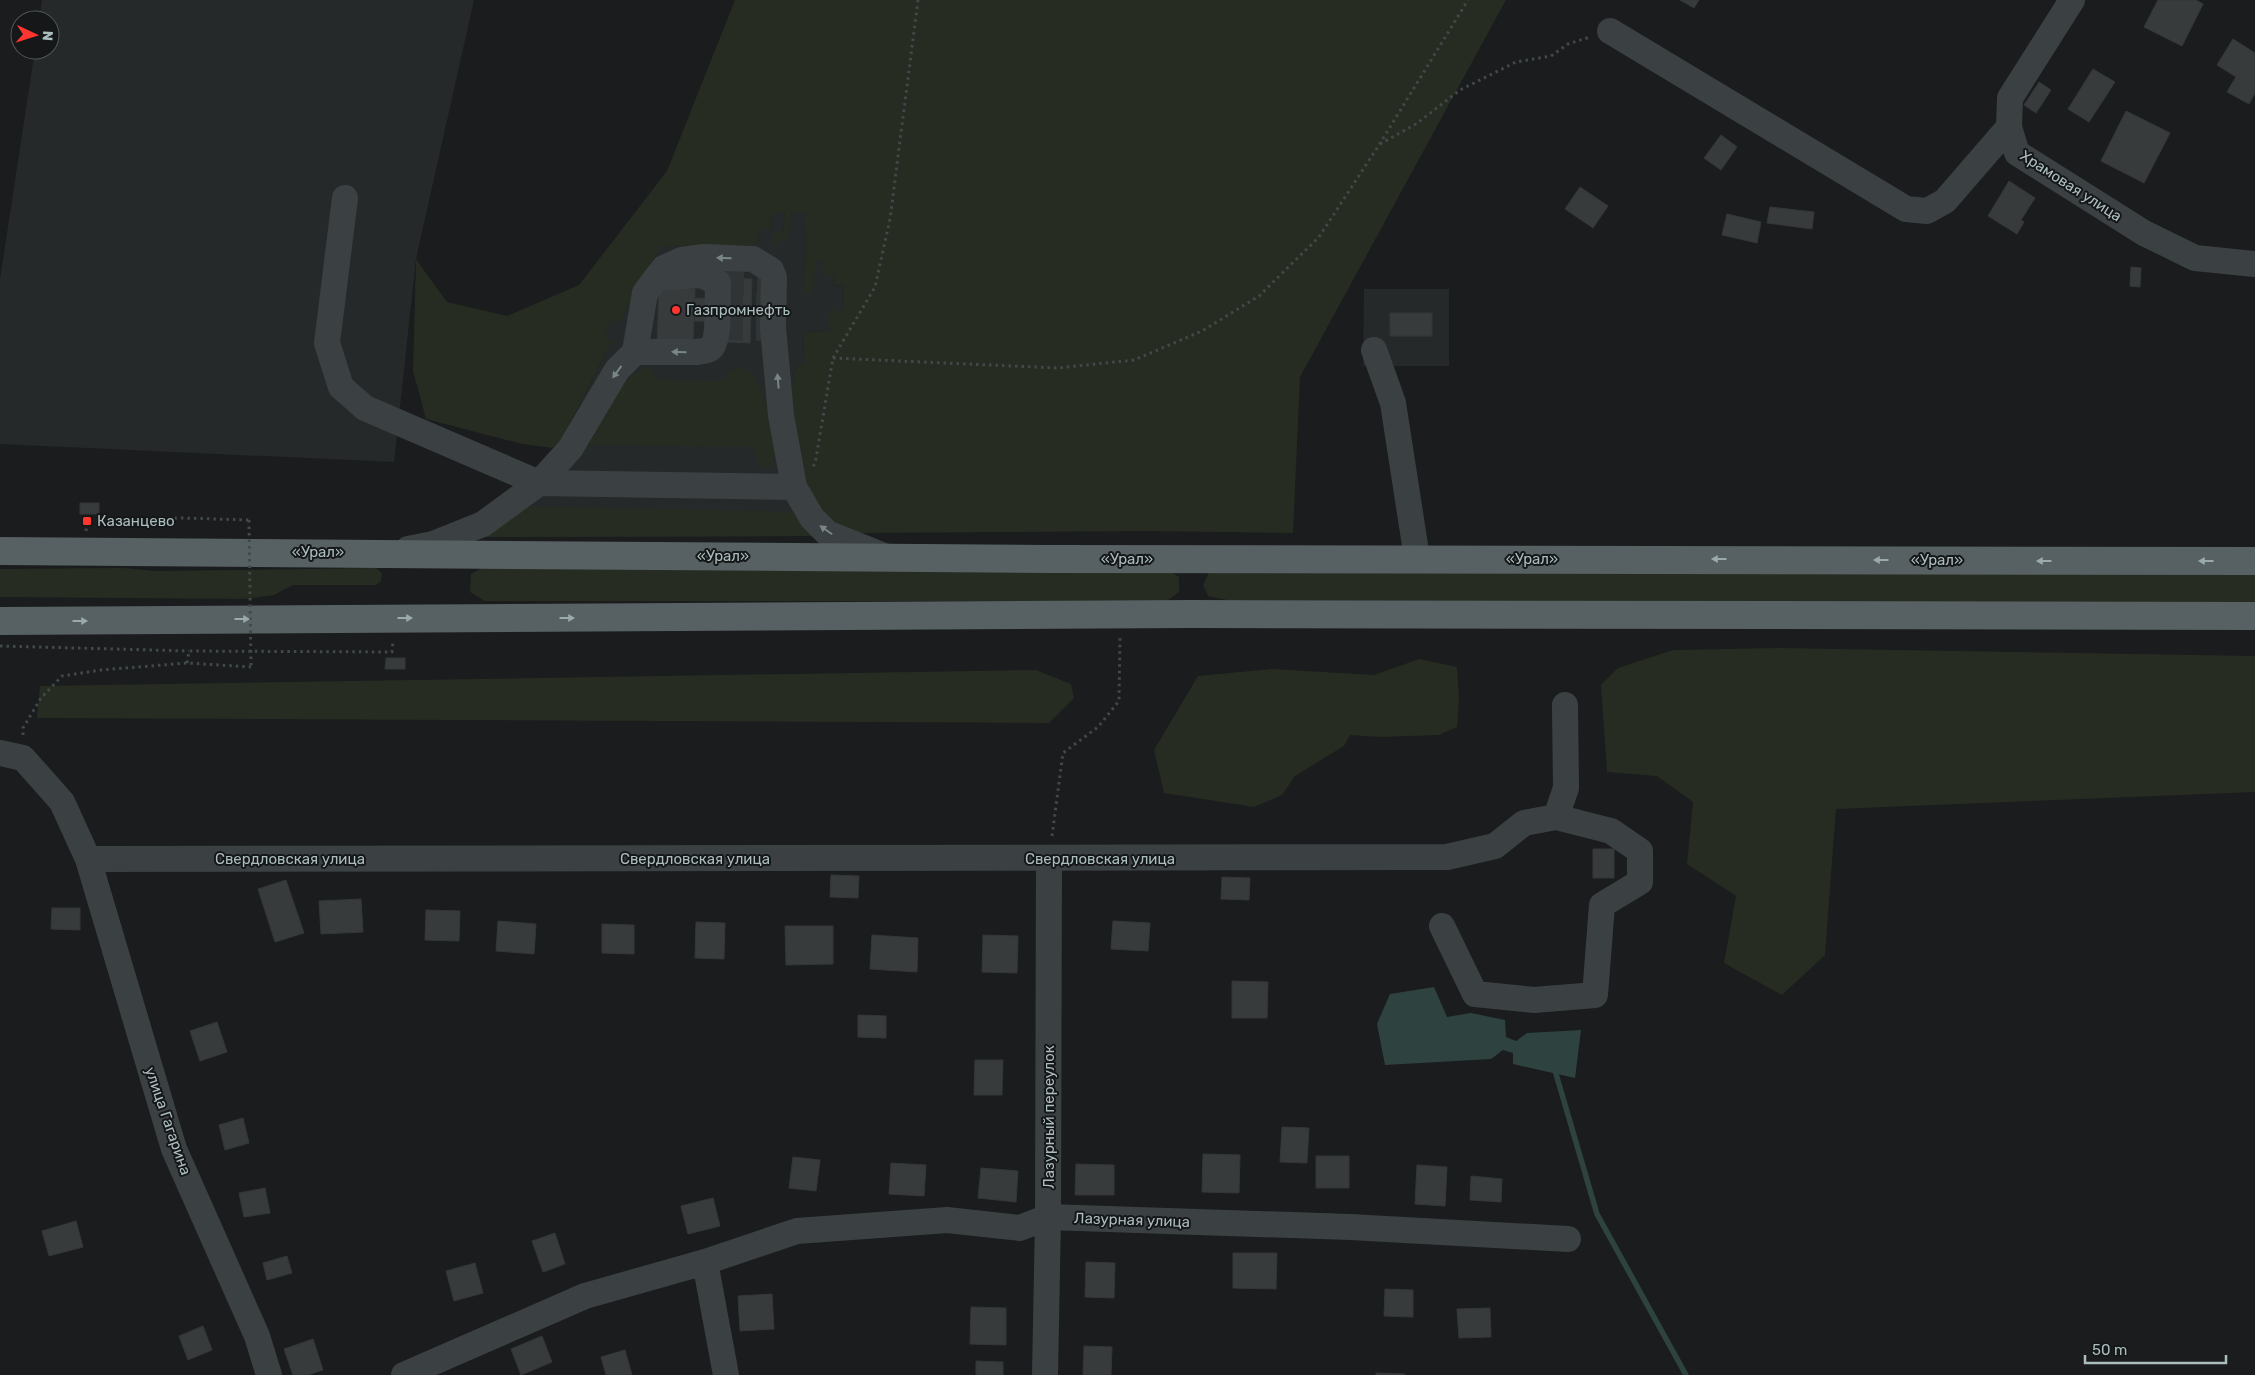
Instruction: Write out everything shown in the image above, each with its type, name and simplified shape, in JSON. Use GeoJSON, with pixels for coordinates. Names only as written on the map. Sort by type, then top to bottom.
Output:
{"type":"FeatureCollection","features":[{"type":"Feature","properties":{"kind":"main road","name":"«Урал»"},"geometry":{"type":"LineString","coordinates":[[0,551],[1048,559],[1417,558],[2255,561]]}},
{"type":"Feature","properties":{"kind":"main road"},"geometry":{"type":"LineString","coordinates":[[0,621],[1121,615],[2255,616]]}},
{"type":"Feature","properties":{"kind":"street","name":"Храмовая улица"},"geometry":{"type":"LineString","coordinates":[[2072,0],[2010,98],[2009,127],[2017,153],[2144,233],[2195,258],[2255,264]]}},
{"type":"Feature","properties":{"kind":"street"},"geometry":{"type":"LineString","coordinates":[[1610,31],[1906,209],[1927,211],[1945,201],[2009,127]]}},
{"type":"Feature","properties":{"kind":"street"},"geometry":{"type":"LineString","coordinates":[[345,198],[327,343],[341,387],[365,408],[539,483],[794,487]]}},
{"type":"Feature","properties":{"kind":"street"},"geometry":{"type":"LineString","coordinates":[[382,553],[433,544],[483,524],[539,483],[570,449],[617,370],[635,352],[645,292],[664,268],[682,260],[704,258],[753,259],[771,270],[774,277],[773,328],[781,415],[794,487],[812,518],[827,533],[887,557]]}},
{"type":"Feature","properties":{"kind":"street"},"geometry":{"type":"LineString","coordinates":[[635,352],[697,352],[712,347],[716,337],[718,283],[702,275],[656,278]]}},
{"type":"Feature","properties":{"kind":"street"},"geometry":{"type":"LineString","coordinates":[[1374,350],[1393,403],[1417,558]]}},
{"type":"Feature","properties":{"kind":"street"},"geometry":{"type":"LineString","coordinates":[[1442,926],[1475,994],[1534,1000],[1596,995],[1602,905],[1640,882],[1640,851],[1611,831],[1556,817],[1566,788],[1565,704]]}},
{"type":"Feature","properties":{"kind":"street"},"geometry":{"type":"LineString","coordinates":[[11,755],[62,802],[88,859]]}},
{"type":"Feature","properties":{"kind":"street","name":"Свердловская улица"},"geometry":{"type":"LineString","coordinates":[[88,859],[1447,857],[1495,846],[1524,823],[1556,817]]}},
{"type":"Feature","properties":{"kind":"street","name":"улица Гагарина"},"geometry":{"type":"LineString","coordinates":[[88,859],[174,1148],[257,1336],[269,1375]]}},
{"type":"Feature","properties":{"kind":"street","name":"Лазурный переулок"},"geometry":{"type":"LineString","coordinates":[[1045,1375],[1048,1217],[1049,859]]}},
{"type":"Feature","properties":{"kind":"street","name":"Лазурная улица"},"geometry":{"type":"LineString","coordinates":[[404,1375],[584,1296],[705,1262],[797,1231],[947,1220],[1020,1228],[1048,1217],[1350,1228],[1568,1239]]}},
{"type":"Feature","properties":{"kind":"street"},"geometry":{"type":"LineString","coordinates":[[705,1262],[726,1375]]}},
{"type":"Feature","properties":{"kind":"path"},"geometry":{"type":"LineString","coordinates":[[794,487],[815,464],[833,358],[875,287],[890,219],[918,0]]}},
{"type":"Feature","properties":{"kind":"path"},"geometry":{"type":"LineString","coordinates":[[833,358],[1057,368],[1134,360],[1202,331],[1259,296],[1319,238],[1468,0]]}},
{"type":"Feature","properties":{"kind":"path"},"geometry":{"type":"LineString","coordinates":[[1379,144],[1416,124],[1460,90],[1516,62],[1551,56],[1568,44],[1610,31]]}},
{"type":"Feature","properties":{"kind":"path"},"geometry":{"type":"LineString","coordinates":[[11,755],[23,728],[41,698],[62,676],[187,663],[251,667],[249,520],[182,518],[87,521],[85,551]]}},
{"type":"Feature","properties":{"kind":"path"},"geometry":{"type":"LineString","coordinates":[[1049,859],[1063,753],[1098,727],[1119,701],[1121,615]]}},
{"type":"Feature","properties":{"kind":"path"},"geometry":{"type":"LineString","coordinates":[[0,646],[189,651],[392,652],[396,618]]}},
{"type":"Feature","properties":{"kind":"path"},"geometry":{"type":"LineString","coordinates":[[187,663],[189,651]]}},
{"type":"Feature","properties":{"kind":"shaded area"},"geometry":{"type":"Polygon","coordinates":[[[42,0],[474,0],[416,259],[394,462],[0,444],[0,279],[33,60],[60,60],[60,10],[40,10],[42,0]]]}},
{"type":"Feature","properties":{"kind":"shaded area"},"geometry":{"type":"Polygon","coordinates":[[[735,0],[1506,0],[1300,377],[1293,533],[1148,531],[854,533],[835,530],[806,492],[791,391],[795,371],[803,362],[804,332],[829,331],[830,311],[843,311],[844,286],[833,285],[834,275],[823,274],[823,260],[816,260],[813,293],[804,293],[805,212],[792,212],[790,234],[784,241],[779,243],[772,244],[773,231],[783,231],[785,213],[772,213],[771,230],[759,230],[758,245],[661,246],[619,322],[612,319],[604,337],[612,341],[559,445],[552,448],[522,444],[426,419],[413,371],[416,259],[447,302],[507,316],[579,285],[667,171],[735,0]]]}},
{"type":"Feature","properties":{"kind":"shaded area"},"geometry":{"type":"Polygon","coordinates":[[[792,211],[805,212],[804,293],[813,293],[815,259],[824,260],[834,275],[833,285],[844,286],[843,311],[829,331],[804,332],[803,362],[795,371],[857,540],[809,536],[479,537],[559,445],[612,341],[603,337],[612,319],[619,322],[661,245],[758,245],[759,230],[771,230],[772,213],[785,213],[783,231],[773,231],[787,238],[790,231],[792,211]]]}},
{"type":"Feature","properties":{"kind":"shaded area"},"geometry":{"type":"Polygon","coordinates":[[[1364,289],[1449,289],[1449,366],[1363,366],[1364,289]]]}},
{"type":"Feature","properties":{"kind":"shaded area"},"geometry":{"type":"Polygon","coordinates":[[[740,366],[755,379],[762,392],[773,436],[773,465],[762,468],[758,464],[753,447],[588,445],[612,399],[628,379],[638,372],[648,367],[659,380],[722,381],[729,372],[740,366]]]}},
{"type":"Feature","properties":{"kind":"shaded area"},"geometry":{"type":"Polygon","coordinates":[[[518,506],[794,512],[809,536],[479,537],[518,506]]]}},
{"type":"Feature","properties":{"kind":"shaded area"},"geometry":{"type":"Polygon","coordinates":[[[124,568],[156,571],[376,568],[382,573],[381,581],[376,585],[293,585],[274,595],[244,599],[0,597],[0,569],[124,568]]]}},
{"type":"Feature","properties":{"kind":"shaded area"},"geometry":{"type":"Polygon","coordinates":[[[482,568],[1167,569],[1179,577],[1179,592],[1167,601],[485,601],[470,592],[471,574],[482,568]]]}},
{"type":"Feature","properties":{"kind":"shaded area"},"geometry":{"type":"Polygon","coordinates":[[[1209,572],[2255,573],[2255,604],[1227,600],[1208,596],[1203,585],[1209,572]]]}},
{"type":"Feature","properties":{"kind":"shaded area"},"geometry":{"type":"Polygon","coordinates":[[[1778,648],[2255,656],[2255,792],[1836,809],[1825,955],[1782,995],[1724,963],[1736,896],[1687,864],[1693,802],[1657,776],[1607,772],[1601,685],[1618,668],[1673,650],[1778,648]]]}},
{"type":"Feature","properties":{"kind":"shaded area"},"geometry":{"type":"Polygon","coordinates":[[[1419,659],[1457,667],[1459,698],[1457,727],[1439,735],[1379,737],[1350,735],[1344,746],[1295,776],[1282,795],[1254,807],[1164,793],[1154,750],[1198,676],[1272,669],[1374,675],[1419,659]]]}},
{"type":"Feature","properties":{"kind":"shaded area"},"geometry":{"type":"Polygon","coordinates":[[[1036,670],[1071,684],[1074,698],[1049,723],[37,718],[40,686],[1036,670]]]}},
{"type":"Feature","properties":{"kind":"shaded area"},"geometry":{"type":"Polygon","coordinates":[[[1434,987],[1447,1017],[1471,1013],[1505,1020],[1506,1037],[1516,1041],[1527,1033],[1581,1030],[1575,1078],[1513,1064],[1513,1053],[1503,1050],[1491,1059],[1385,1065],[1377,1024],[1390,994],[1434,987]]]}},
{"type":"Feature","properties":{"kind":"building"},"geometry":{"type":"Polygon","coordinates":[[[1680,0],[1699,0],[1694,8],[1680,0]]]}},
{"type":"Feature","properties":{"kind":"building"},"geometry":{"type":"Polygon","coordinates":[[[2158,0],[2196,0],[2203,4],[2182,46],[2144,27],[2158,0]]]}},
{"type":"Feature","properties":{"kind":"building"},"geometry":{"type":"Polygon","coordinates":[[[2233,39],[2255,53],[2255,93],[2249,104],[2227,92],[2236,77],[2217,65],[2233,39]]]}},
{"type":"Feature","properties":{"kind":"building"},"geometry":{"type":"Polygon","coordinates":[[[2093,69],[2115,82],[2089,122],[2068,109],[2093,69]]]}},
{"type":"Feature","properties":{"kind":"building"},"geometry":{"type":"Polygon","coordinates":[[[2039,82],[2051,90],[2036,113],[2024,105],[2039,82]]]}},
{"type":"Feature","properties":{"kind":"building"},"geometry":{"type":"Polygon","coordinates":[[[2126,111],[2170,133],[2144,183],[2101,161],[2126,111]]]}},
{"type":"Feature","properties":{"kind":"building"},"geometry":{"type":"Polygon","coordinates":[[[1721,135],[1737,147],[1721,170],[1704,158],[1721,135]]]}},
{"type":"Feature","properties":{"kind":"building"},"geometry":{"type":"Polygon","coordinates":[[[2009,181],[2035,198],[2021,220],[2024,222],[2017,234],[1988,216],[2009,181]]]}},
{"type":"Feature","properties":{"kind":"building"},"geometry":{"type":"Polygon","coordinates":[[[1580,187],[1608,206],[1593,228],[1565,209],[1580,187]]]}},
{"type":"Feature","properties":{"kind":"building"},"geometry":{"type":"Polygon","coordinates":[[[1770,207],[1814,212],[1812,229],[1767,223],[1770,207]]]}},
{"type":"Feature","properties":{"kind":"building"},"geometry":{"type":"Polygon","coordinates":[[[1727,214],[1761,222],[1757,243],[1722,235],[1727,214]]]}},
{"type":"Feature","properties":{"kind":"building"},"geometry":{"type":"Polygon","coordinates":[[[2131,267],[2141,268],[2140,287],[2130,286],[2131,267]]]}},
{"type":"Feature","properties":{"kind":"building"},"geometry":{"type":"Polygon","coordinates":[[[729,278],[752,279],[750,343],[727,342],[728,322],[694,321],[694,298],[728,299],[729,278]]]}},
{"type":"Feature","properties":{"kind":"building","name":"Газпромнефть"},"geometry":{"type":"Polygon","coordinates":[[[659,288],[695,289],[693,345],[657,344],[659,288]]]}},
{"type":"Feature","properties":{"kind":"building"},"geometry":{"type":"Polygon","coordinates":[[[1390,313],[1432,313],[1432,336],[1390,336],[1390,313]]]}},
{"type":"Feature","properties":{"kind":"building"},"geometry":{"type":"Polygon","coordinates":[[[80,503],[99,503],[99,514],[80,514],[80,503]]]}},
{"type":"Feature","properties":{"kind":"building"},"geometry":{"type":"Polygon","coordinates":[[[386,658],[405,658],[405,669],[385,669],[386,658]]]}},
{"type":"Feature","properties":{"kind":"building"},"geometry":{"type":"Polygon","coordinates":[[[1593,849],[1614,849],[1614,878],[1593,878],[1593,849]]]}},
{"type":"Feature","properties":{"kind":"building"},"geometry":{"type":"Polygon","coordinates":[[[831,875],[859,876],[858,898],[830,897],[831,875]]]}},
{"type":"Feature","properties":{"kind":"building"},"geometry":{"type":"Polygon","coordinates":[[[1222,877],[1250,878],[1249,900],[1221,899],[1222,877]]]}},
{"type":"Feature","properties":{"kind":"building"},"geometry":{"type":"Polygon","coordinates":[[[286,880],[304,933],[275,942],[258,889],[286,880]]]}},
{"type":"Feature","properties":{"kind":"building"},"geometry":{"type":"Polygon","coordinates":[[[361,899],[363,932],[321,934],[319,901],[361,899]]]}},
{"type":"Feature","properties":{"kind":"building"},"geometry":{"type":"Polygon","coordinates":[[[52,908],[80,908],[80,930],[51,929],[52,908]]]}},
{"type":"Feature","properties":{"kind":"building"},"geometry":{"type":"Polygon","coordinates":[[[426,910],[460,911],[459,941],[425,940],[426,910]]]}},
{"type":"Feature","properties":{"kind":"building"},"geometry":{"type":"Polygon","coordinates":[[[498,921],[536,924],[534,954],[496,951],[498,921]]]}},
{"type":"Feature","properties":{"kind":"building"},"geometry":{"type":"Polygon","coordinates":[[[1113,921],[1150,923],[1148,951],[1111,949],[1113,921]]]}},
{"type":"Feature","properties":{"kind":"building"},"geometry":{"type":"Polygon","coordinates":[[[696,922],[725,923],[724,959],[695,958],[696,922]]]}},
{"type":"Feature","properties":{"kind":"building"},"geometry":{"type":"Polygon","coordinates":[[[602,924],[634,925],[634,954],[602,953],[602,924]]]}},
{"type":"Feature","properties":{"kind":"building"},"geometry":{"type":"Polygon","coordinates":[[[785,926],[833,926],[833,964],[786,965],[785,926]]]}},
{"type":"Feature","properties":{"kind":"building"},"geometry":{"type":"Polygon","coordinates":[[[872,935],[918,938],[917,972],[870,969],[872,935]]]}},
{"type":"Feature","properties":{"kind":"building"},"geometry":{"type":"Polygon","coordinates":[[[983,935],[1018,936],[1017,973],[982,972],[983,935]]]}},
{"type":"Feature","properties":{"kind":"building"},"geometry":{"type":"Polygon","coordinates":[[[1232,981],[1268,982],[1267,1018],[1232,1018],[1232,981]]]}},
{"type":"Feature","properties":{"kind":"building"},"geometry":{"type":"Polygon","coordinates":[[[858,1015],[886,1016],[886,1038],[858,1037],[858,1015]]]}},
{"type":"Feature","properties":{"kind":"building"},"geometry":{"type":"Polygon","coordinates":[[[217,1022],[227,1052],[200,1061],[190,1031],[217,1022]]]}},
{"type":"Feature","properties":{"kind":"building"},"geometry":{"type":"Polygon","coordinates":[[[975,1060],[1003,1060],[1002,1095],[974,1095],[975,1060]]]}},
{"type":"Feature","properties":{"kind":"building"},"geometry":{"type":"Polygon","coordinates":[[[243,1118],[249,1143],[225,1150],[219,1125],[243,1118]]]}},
{"type":"Feature","properties":{"kind":"building"},"geometry":{"type":"Polygon","coordinates":[[[1282,1127],[1309,1128],[1307,1163],[1280,1162],[1282,1127]]]}},
{"type":"Feature","properties":{"kind":"building"},"geometry":{"type":"Polygon","coordinates":[[[1203,1154],[1240,1155],[1239,1193],[1202,1192],[1203,1154]]]}},
{"type":"Feature","properties":{"kind":"building"},"geometry":{"type":"Polygon","coordinates":[[[1316,1156],[1349,1156],[1349,1188],[1316,1188],[1316,1156]]]}},
{"type":"Feature","properties":{"kind":"building"},"geometry":{"type":"Polygon","coordinates":[[[793,1157],[820,1160],[816,1191],[789,1188],[793,1157]]]}},
{"type":"Feature","properties":{"kind":"building"},"geometry":{"type":"Polygon","coordinates":[[[891,1163],[926,1165],[924,1196],[889,1194],[891,1163]]]}},
{"type":"Feature","properties":{"kind":"building"},"geometry":{"type":"Polygon","coordinates":[[[1076,1164],[1114,1165],[1114,1195],[1075,1195],[1076,1164]]]}},
{"type":"Feature","properties":{"kind":"building"},"geometry":{"type":"Polygon","coordinates":[[[1417,1165],[1447,1167],[1445,1206],[1415,1204],[1417,1165]]]}},
{"type":"Feature","properties":{"kind":"building"},"geometry":{"type":"Polygon","coordinates":[[[981,1168],[1018,1171],[1016,1202],[978,1198],[981,1168]]]}},
{"type":"Feature","properties":{"kind":"building"},"geometry":{"type":"Polygon","coordinates":[[[1471,1176],[1502,1179],[1501,1202],[1470,1200],[1471,1176]]]}},
{"type":"Feature","properties":{"kind":"building"},"geometry":{"type":"Polygon","coordinates":[[[265,1188],[270,1213],[244,1217],[239,1193],[265,1188]]]}},
{"type":"Feature","properties":{"kind":"building"},"geometry":{"type":"Polygon","coordinates":[[[713,1198],[720,1226],[688,1234],[681,1206],[713,1198]]]}},
{"type":"Feature","properties":{"kind":"building"},"geometry":{"type":"Polygon","coordinates":[[[76,1221],[83,1247],[49,1256],[42,1231],[76,1221]]]}},
{"type":"Feature","properties":{"kind":"building"},"geometry":{"type":"Polygon","coordinates":[[[555,1233],[565,1264],[543,1272],[532,1241],[555,1233]]]}},
{"type":"Feature","properties":{"kind":"building"},"geometry":{"type":"Polygon","coordinates":[[[1233,1253],[1277,1253],[1276,1289],[1233,1288],[1233,1253]]]}},
{"type":"Feature","properties":{"kind":"building"},"geometry":{"type":"Polygon","coordinates":[[[287,1256],[292,1273],[267,1280],[263,1263],[287,1256]]]}},
{"type":"Feature","properties":{"kind":"building"},"geometry":{"type":"Polygon","coordinates":[[[1086,1262],[1115,1263],[1114,1298],[1085,1297],[1086,1262]]]}},
{"type":"Feature","properties":{"kind":"building"},"geometry":{"type":"Polygon","coordinates":[[[475,1263],[483,1293],[454,1301],[446,1271],[475,1263]]]}},
{"type":"Feature","properties":{"kind":"building"},"geometry":{"type":"Polygon","coordinates":[[[1385,1289],[1413,1290],[1413,1317],[1384,1316],[1385,1289]]]}},
{"type":"Feature","properties":{"kind":"building"},"geometry":{"type":"Polygon","coordinates":[[[772,1294],[774,1329],[740,1331],[738,1296],[772,1294]]]}},
{"type":"Feature","properties":{"kind":"building"},"geometry":{"type":"Polygon","coordinates":[[[971,1307],[1006,1308],[1006,1345],[970,1344],[971,1307]]]}},
{"type":"Feature","properties":{"kind":"building"},"geometry":{"type":"Polygon","coordinates":[[[1490,1308],[1491,1337],[1459,1338],[1457,1309],[1490,1308]]]}},
{"type":"Feature","properties":{"kind":"building"},"geometry":{"type":"Polygon","coordinates":[[[203,1326],[212,1350],[188,1360],[179,1336],[203,1326]]]}},
{"type":"Feature","properties":{"kind":"building"},"geometry":{"type":"Polygon","coordinates":[[[542,1336],[552,1362],[521,1375],[511,1349],[542,1336]]]}},
{"type":"Feature","properties":{"kind":"building"},"geometry":{"type":"Polygon","coordinates":[[[313,1339],[323,1370],[308,1375],[293,1375],[284,1349],[313,1339]]]}},
{"type":"Feature","properties":{"kind":"building"},"geometry":{"type":"Polygon","coordinates":[[[1084,1346],[1112,1347],[1111,1375],[1083,1375],[1084,1346]]]}},
{"type":"Feature","properties":{"kind":"building"},"geometry":{"type":"Polygon","coordinates":[[[625,1350],[632,1375],[606,1375],[601,1357],[625,1350]]]}},
{"type":"Feature","properties":{"kind":"building"},"geometry":{"type":"Polygon","coordinates":[[[976,1361],[1003,1362],[1003,1375],[976,1375],[976,1361]]]}},
{"type":"Feature","properties":{"kind":"building"},"geometry":{"type":"Polygon","coordinates":[[[1376,1373],[1405,1374],[1405,1375],[1376,1375],[1376,1373]]]}},
{"type":"Feature","properties":{"kind":"waterway"},"geometry":{"type":"LineString","coordinates":[[1554,1067],[1597,1214],[1686,1375]]}},
{"type":"Feature","properties":{"kind":"tunnel"},"geometry":{"type":"LineString","coordinates":[[718,283],[775,284]]}},
{"type":"Feature","properties":{"kind":"tunnel"},"geometry":{"type":"LineString","coordinates":[[717,304],[774,305]]}},
{"type":"Feature","properties":{"kind":"tunnel"},"geometry":{"type":"LineString","coordinates":[[717,327],[773,328]]}},
{"type":"Feature","properties":{"kind":"place","name":"Газпромнефть"},"geometry":{"type":"Point","coordinates":[676,310]}},
{"type":"Feature","properties":{"kind":"place","name":"Казанцево"},"geometry":{"type":"Point","coordinates":[87,521]}}]}
